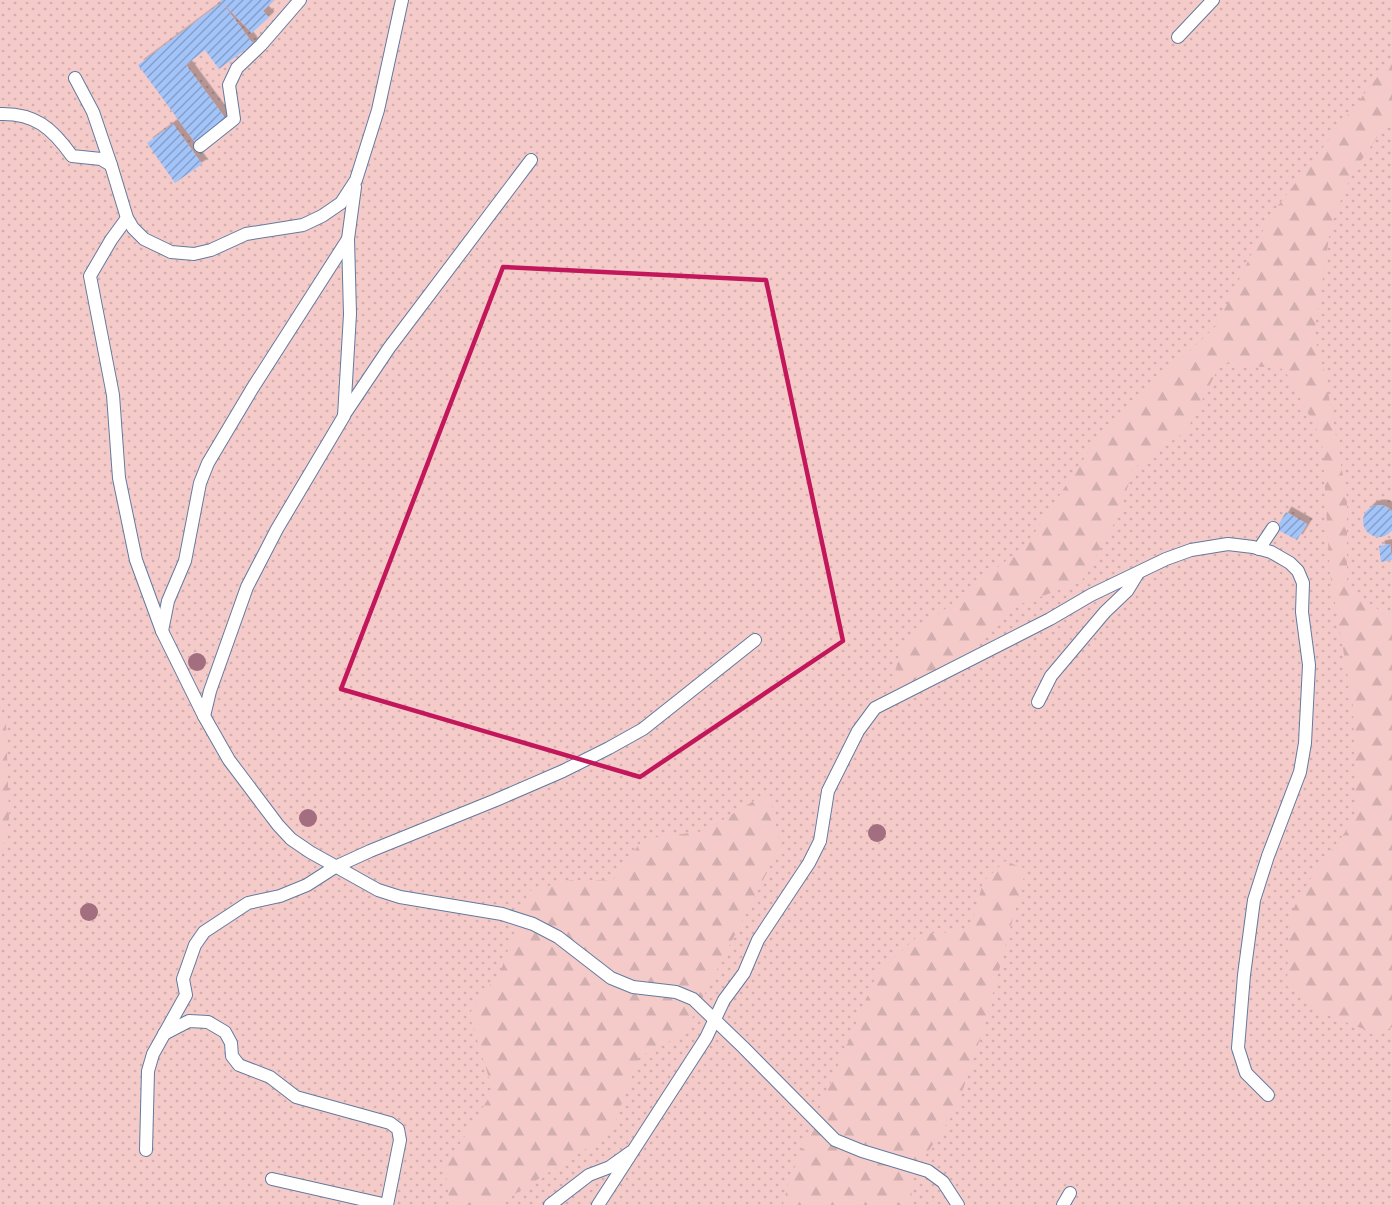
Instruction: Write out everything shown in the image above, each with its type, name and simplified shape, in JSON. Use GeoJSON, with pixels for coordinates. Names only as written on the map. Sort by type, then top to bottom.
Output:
{"type":"FeatureCollection","features":[{"type":"Feature","properties":{"kind":"lane"},"geometry":{"type":"LineString","coordinates":[[200,146],[234,119],[229,85],[237,68],[261,45],[300,0]]}},
{"type":"Feature","properties":{"kind":"lane"},"geometry":{"type":"LineString","coordinates":[[344,416],[350,314],[348,239],[356,180],[378,110],[402,0]]}},
{"type":"Feature","properties":{"kind":"lane"},"geometry":{"type":"LineString","coordinates":[[1178,37],[1213,0]]}},
{"type":"Feature","properties":{"kind":"lane"},"geometry":{"type":"LineString","coordinates":[[75,78],[93,112],[127,218],[144,239],[157,247],[171,252],[194,254],[212,250],[246,234],[303,225],[341,203],[356,180]]}},
{"type":"Feature","properties":{"kind":"lane"},"geometry":{"type":"LineString","coordinates":[[0,114],[24,115],[46,126],[72,156],[100,159],[111,165]]}},
{"type":"Feature","properties":{"kind":"lane"},"geometry":{"type":"LineString","coordinates":[[204,716],[210,691],[247,587],[277,529],[344,416],[402,330],[531,160]]}},
{"type":"Feature","properties":{"kind":"lane"},"geometry":{"type":"LineString","coordinates":[[127,218],[90,276],[112,395],[119,478],[136,560],[162,630],[204,716],[229,760],[278,825],[291,839],[335,867],[378,890],[400,897],[502,914],[534,924],[558,937],[611,978],[633,987],[676,992],[693,999],[835,1140],[862,1151],[928,1171],[944,1182],[958,1205]]}},
{"type":"Feature","properties":{"kind":"lane"},"geometry":{"type":"LineString","coordinates":[[162,630],[168,602],[185,561],[200,483],[208,463],[252,389],[348,239]]}},
{"type":"Feature","properties":{"kind":"lane"},"geometry":{"type":"LineString","coordinates":[[1259,549],[1273,528]]}},
{"type":"Feature","properties":{"kind":"lane"},"geometry":{"type":"LineString","coordinates":[[598,1205],[716,1021],[724,1000],[744,973],[758,940],[809,863],[820,841],[828,791],[858,731],[875,708],[1138,572],[1191,550],[1227,544],[1271,552],[1290,563],[1298,571],[1303,583],[1302,612],[1309,664],[1305,743],[1300,772],[1254,900],[1244,975],[1238,1048],[1246,1073],[1268,1095]]}},
{"type":"Feature","properties":{"kind":"lane"},"geometry":{"type":"LineString","coordinates":[[1038,702],[1051,676],[1105,612],[1127,591],[1138,572]]}},
{"type":"Feature","properties":{"kind":"lane"},"geometry":{"type":"LineString","coordinates":[[146,1150],[148,1071],[153,1054],[186,995],[183,979],[187,964],[195,945],[204,932],[248,903],[279,896],[307,885],[335,867],[419,830],[496,801],[609,748],[643,729],[755,640]]}},
{"type":"Feature","properties":{"kind":"lane"},"geometry":{"type":"LineString","coordinates":[[164,1034],[189,1021],[208,1022],[225,1032],[231,1043],[232,1056],[239,1065],[270,1077],[296,1097],[390,1123],[398,1129],[400,1140],[387,1205],[272,1179]]}},
{"type":"Feature","properties":{"kind":"lane"},"geometry":{"type":"LineString","coordinates":[[550,1205],[589,1175],[610,1167],[636,1148]]}},
{"type":"Feature","properties":{"kind":"lane"},"geometry":{"type":"LineString","coordinates":[[1063,1205],[1070,1193]]}},
{"type":"Feature","properties":{"kind":"highlighted area"},"geometry":{"type":"Polygon","coordinates":[[[503,267],[766,280],[843,641],[640,777],[341,689],[503,267]]]}},
{"type":"Feature","properties":{"kind":"green space"},"geometry":{"type":"Polygon","coordinates":[[[0,0],[1392,0],[1392,1205],[0,1205],[0,0]]]}},
{"type":"Feature","properties":{"kind":"green space"},"geometry":{"type":"Polygon","coordinates":[[[1392,58],[1392,116],[1351,175],[1331,225],[1314,335],[1325,375],[1347,498],[1347,586],[1392,620],[1392,1027],[1379,1035],[1325,1014],[1287,986],[1289,916],[1314,873],[1356,818],[1353,706],[1330,574],[1322,439],[1284,369],[1221,363],[1187,430],[1133,469],[1119,515],[1081,582],[1018,605],[939,681],[891,690],[902,643],[1027,544],[1097,439],[1217,325],[1270,216],[1392,58]]]}},
{"type":"Feature","properties":{"kind":"green space"},"geometry":{"type":"Polygon","coordinates":[[[0,706],[6,721],[9,818],[0,863],[0,706]]]}},
{"type":"Feature","properties":{"kind":"green space"},"geometry":{"type":"Polygon","coordinates":[[[765,794],[772,807],[780,847],[684,1034],[639,1057],[611,1133],[500,1205],[450,1205],[445,1168],[493,1091],[469,1014],[501,970],[529,891],[571,880],[613,880],[643,839],[705,831],[765,794]]]}},
{"type":"Feature","properties":{"kind":"green space"},"geometry":{"type":"Polygon","coordinates":[[[1005,861],[1026,869],[984,1027],[956,1110],[911,1177],[912,1205],[783,1205],[789,1181],[877,974],[920,934],[970,931],[983,882],[1005,861]]]}},
{"type":"Feature","properties":{"kind":"building"},"geometry":{"type":"Polygon","coordinates":[[[220,0],[274,0],[263,11],[269,17],[252,33],[220,0]]]}},
{"type":"Feature","properties":{"kind":"building"},"geometry":{"type":"Polygon","coordinates":[[[222,2],[253,44],[219,69],[205,50],[186,65],[228,122],[197,145],[138,65],[222,2]]]}},
{"type":"Feature","properties":{"kind":"building"},"geometry":{"type":"Polygon","coordinates":[[[173,124],[202,164],[175,183],[147,143],[173,124]]]}},
{"type":"Feature","properties":{"kind":"building"},"geometry":{"type":"Polygon","coordinates":[[[1379,505],[1390,510],[1395,521],[1390,532],[1379,537],[1368,532],[1363,521],[1368,510],[1379,505]]]}},
{"type":"Feature","properties":{"kind":"building"},"geometry":{"type":"Polygon","coordinates":[[[1286,512],[1307,524],[1297,540],[1276,529],[1286,512]]]}},
{"type":"Feature","properties":{"kind":"building"},"geometry":{"type":"Polygon","coordinates":[[[1390,544],[1392,560],[1381,562],[1379,546],[1390,544]]]}}]}
